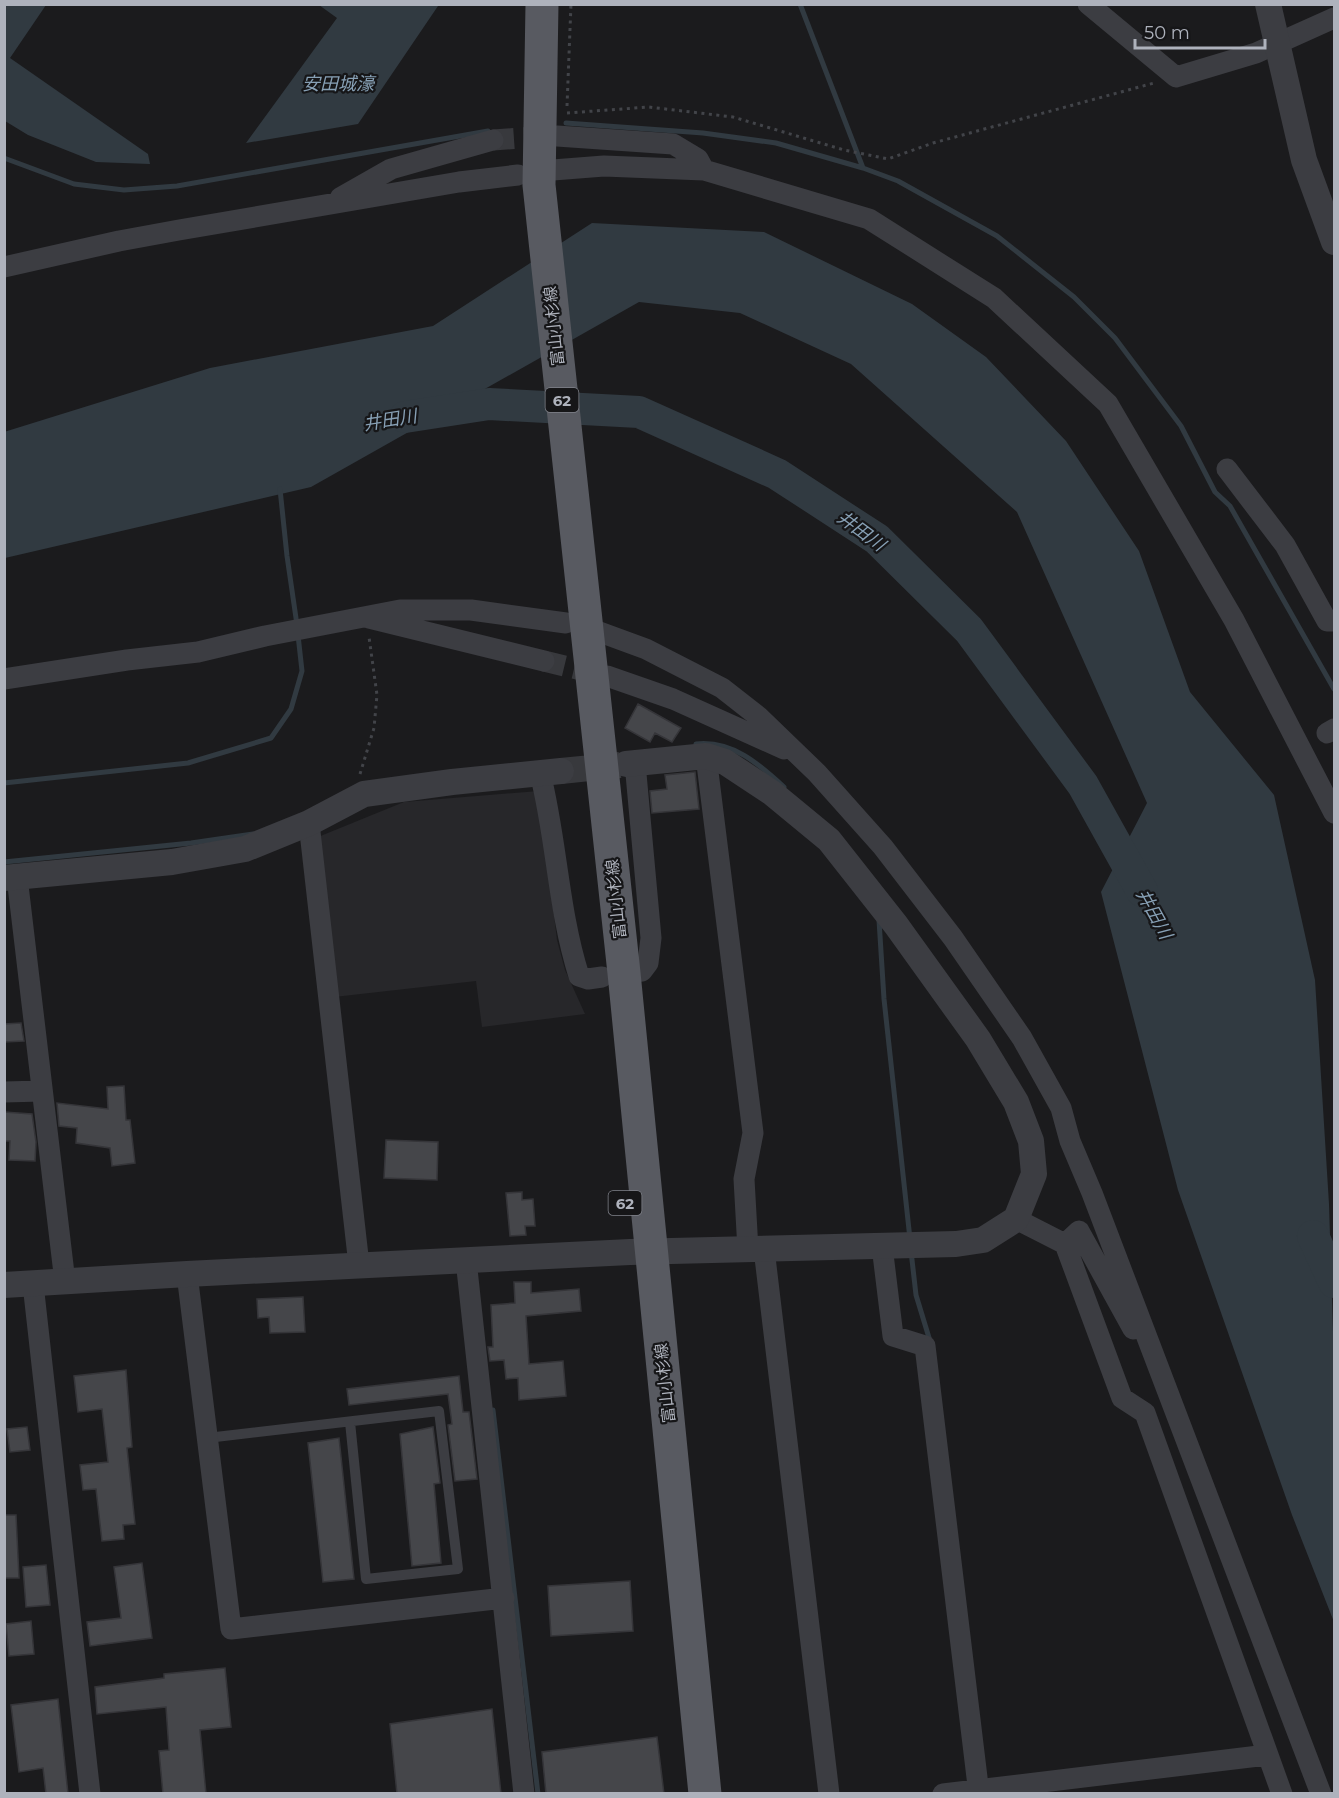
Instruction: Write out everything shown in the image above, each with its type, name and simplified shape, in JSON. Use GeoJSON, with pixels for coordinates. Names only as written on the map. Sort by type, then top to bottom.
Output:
{"type":"FeatureCollection","features":[{"type":"Feature","properties":{"kind":"main road","name":"富山小杉線"},"geometry":{"type":"LineString","coordinates":[[520,4],[517,110],[529,180],[641,1252],[705,1794]]}},
{"type":"Feature","properties":{"kind":"main road","name":"富山小杉線"},"geometry":{"type":"LineString","coordinates":[[529,180],[539,106],[542,4]]}},
{"type":"Feature","properties":{"kind":"main road","name":"富山小杉線"},"geometry":{"type":"LineString","coordinates":[[641,1252],[683,1794]]}},
{"type":"Feature","properties":{"kind":"street"},"geometry":{"type":"LineString","coordinates":[[1088,4],[1176,77],[1256,53],[1335,18]]}},
{"type":"Feature","properties":{"kind":"street"},"geometry":{"type":"LineString","coordinates":[[1268,4],[1304,160],[1335,242]]}},
{"type":"Feature","properties":{"kind":"street"},"geometry":{"type":"LineString","coordinates":[[557,136],[673,144],[698,159],[704,170]]}},
{"type":"Feature","properties":{"kind":"street"},"geometry":{"type":"LineString","coordinates":[[329,205],[391,169],[493,140]]}},
{"type":"Feature","properties":{"kind":"street"},"geometry":{"type":"LineString","coordinates":[[4,267],[118,241],[459,182],[529,180],[604,166],[704,170],[869,219],[994,298],[1108,404],[1234,620],[1335,813]]}},
{"type":"Feature","properties":{"kind":"street"},"geometry":{"type":"LineString","coordinates":[[1227,469],[1285,545],[1327,621],[1335,621]]}},
{"type":"Feature","properties":{"kind":"street"},"geometry":{"type":"LineString","coordinates":[[4,679],[127,660],[198,652],[400,609],[471,610],[575,620],[646,649],[722,688],[759,717],[817,773],[883,847],[953,938],[1022,1038],[1061,1108],[1070,1141],[1092,1193],[1321,1794]]}},
{"type":"Feature","properties":{"kind":"street"},"geometry":{"type":"LineString","coordinates":[[366,617],[544,662]]}},
{"type":"Feature","properties":{"kind":"street"},"geometry":{"type":"LineString","coordinates":[[607,676],[673,699],[798,755]]}},
{"type":"Feature","properties":{"kind":"street"},"geometry":{"type":"LineString","coordinates":[[706,756],[753,1133],[744,1179],[756,1250],[829,1794]]}},
{"type":"Feature","properties":{"kind":"street"},"geometry":{"type":"LineString","coordinates":[[4,1286],[188,1274],[641,1252],[956,1244],[983,1240],[1016,1219],[1034,1174],[1031,1141],[1016,1102],[978,1038],[896,924],[829,840],[772,794],[725,762],[706,756],[631,764],[651,938],[648,963],[642,971],[588,979],[579,976],[569,942],[549,810],[550,772],[363,794],[309,823],[245,849],[172,862],[11,877],[42,1091],[65,1282]]}},
{"type":"Feature","properties":{"kind":"street"},"geometry":{"type":"LineString","coordinates":[[309,823],[359,1265]]}},
{"type":"Feature","properties":{"kind":"street"},"geometry":{"type":"LineString","coordinates":[[4,1092],[42,1091]]}},
{"type":"Feature","properties":{"kind":"street"},"geometry":{"type":"LineString","coordinates":[[1016,1219],[1065,1244],[1122,1398],[1145,1413],[1282,1794]]}},
{"type":"Feature","properties":{"kind":"street"},"geometry":{"type":"LineString","coordinates":[[1065,1244],[1080,1231],[1133,1331],[1153,1352]]}},
{"type":"Feature","properties":{"kind":"street"},"geometry":{"type":"LineString","coordinates":[[882,1246],[893,1336],[925,1346],[978,1791]]}},
{"type":"Feature","properties":{"kind":"street"},"geometry":{"type":"LineString","coordinates":[[466,1260],[524,1794]]}},
{"type":"Feature","properties":{"kind":"street"},"geometry":{"type":"LineString","coordinates":[[188,1274],[231,1629],[504,1598]]}},
{"type":"Feature","properties":{"kind":"street"},"geometry":{"type":"LineString","coordinates":[[33,1284],[90,1794]]}},
{"type":"Feature","properties":{"kind":"street"},"geometry":{"type":"LineString","coordinates":[[943,1794],[1268,1755]]}},
{"type":"Feature","properties":{"kind":"lane"},"geometry":{"type":"LineString","coordinates":[[207,1438],[439,1411],[458,1569],[366,1579],[350,1422]]}},
{"type":"Feature","properties":{"kind":"path"},"geometry":{"type":"LineString","coordinates":[[572,4],[567,114],[650,107],[733,117],[844,150],[888,159],[933,143],[1176,77]]}},
{"type":"Feature","properties":{"kind":"path"},"geometry":{"type":"LineString","coordinates":[[363,794],[359,777],[374,728],[377,695],[366,617]]}},
{"type":"Feature","properties":{"kind":"shaded area"},"geometry":{"type":"Polygon","coordinates":[[[539,791],[557,940],[565,970],[585,1014],[482,1027],[476,981],[334,997],[318,837],[404,802],[539,791]]]}},
{"type":"Feature","properties":{"kind":"water"},"geometry":{"type":"Polygon","coordinates":[[[4,5],[46,5],[10,58],[148,154],[150,164],[96,162],[28,135],[5,121],[4,5]]]}},
{"type":"Feature","properties":{"kind":"water","name":"安田城濠"},"geometry":{"type":"Polygon","coordinates":[[[319,5],[438,6],[358,124],[246,143],[337,18],[319,5]]]}},
{"type":"Feature","properties":{"kind":"water"},"geometry":{"type":"Polygon","coordinates":[[[592,223],[764,232],[912,304],[986,357],[1066,441],[1139,551],[1190,692],[1274,795],[1315,980],[1329,1204],[1334,1363],[1334,1622],[1292,1515],[1178,1190],[1101,892],[1147,803],[1017,512],[851,364],[740,313],[639,302],[311,487],[5,558],[4,432],[210,368],[433,326],[592,223]]]}},
{"type":"Feature","properties":{"kind":"building"},"geometry":{"type":"Polygon","coordinates":[[[638,704],[681,728],[672,742],[655,733],[650,742],[625,728],[638,704]]]}},
{"type":"Feature","properties":{"kind":"building"},"geometry":{"type":"Polygon","coordinates":[[[695,772],[699,809],[652,813],[650,791],[667,789],[665,775],[695,772]]]}},
{"type":"Feature","properties":{"kind":"building"},"geometry":{"type":"Polygon","coordinates":[[[21,1023],[24,1041],[4,1042],[4,1024],[21,1023]]]}},
{"type":"Feature","properties":{"kind":"building"},"geometry":{"type":"Polygon","coordinates":[[[124,1086],[126,1120],[130,1120],[135,1163],[112,1166],[110,1148],[76,1143],[77,1128],[59,1126],[57,1103],[108,1109],[107,1087],[124,1086]]]}},
{"type":"Feature","properties":{"kind":"building"},"geometry":{"type":"Polygon","coordinates":[[[4,1112],[32,1114],[36,1142],[35,1161],[9,1160],[10,1141],[4,1141],[4,1112]]]}},
{"type":"Feature","properties":{"kind":"building"},"geometry":{"type":"Polygon","coordinates":[[[386,1140],[438,1142],[437,1180],[384,1178],[386,1140]]]}},
{"type":"Feature","properties":{"kind":"building"},"geometry":{"type":"Polygon","coordinates":[[[522,1192],[522,1200],[533,1199],[535,1226],[525,1226],[526,1235],[510,1236],[506,1193],[522,1192]]]}},
{"type":"Feature","properties":{"kind":"building"},"geometry":{"type":"Polygon","coordinates":[[[514,1282],[531,1282],[531,1293],[579,1289],[581,1311],[526,1316],[529,1364],[563,1361],[566,1396],[519,1400],[518,1378],[506,1379],[504,1360],[490,1361],[488,1347],[493,1347],[491,1305],[515,1303],[514,1282]]]}},
{"type":"Feature","properties":{"kind":"building"},"geometry":{"type":"Polygon","coordinates":[[[303,1297],[305,1332],[270,1333],[269,1317],[258,1318],[257,1299],[303,1297]]]}},
{"type":"Feature","properties":{"kind":"building"},"geometry":{"type":"Polygon","coordinates":[[[126,1370],[132,1447],[127,1448],[135,1524],[123,1525],[124,1539],[102,1541],[96,1489],[83,1490],[80,1465],[108,1462],[102,1409],[78,1412],[74,1376],[126,1370]]]}},
{"type":"Feature","properties":{"kind":"building"},"geometry":{"type":"Polygon","coordinates":[[[459,1376],[463,1412],[469,1412],[477,1479],[455,1481],[448,1425],[452,1424],[448,1394],[349,1405],[347,1389],[459,1376]]]}},
{"type":"Feature","properties":{"kind":"building"},"geometry":{"type":"Polygon","coordinates":[[[27,1427],[30,1450],[10,1452],[7,1429],[27,1427]]]}},
{"type":"Feature","properties":{"kind":"building"},"geometry":{"type":"Polygon","coordinates":[[[433,1427],[440,1483],[434,1484],[441,1563],[412,1566],[400,1434],[433,1427]]]}},
{"type":"Feature","properties":{"kind":"building"},"geometry":{"type":"Polygon","coordinates":[[[339,1438],[354,1579],[323,1582],[308,1443],[339,1438]]]}},
{"type":"Feature","properties":{"kind":"building"},"geometry":{"type":"Polygon","coordinates":[[[4,1515],[16,1515],[19,1578],[4,1578],[4,1515]]]}},
{"type":"Feature","properties":{"kind":"building"},"geometry":{"type":"Polygon","coordinates":[[[142,1563],[152,1638],[90,1646],[87,1622],[121,1618],[114,1567],[142,1563]]]}},
{"type":"Feature","properties":{"kind":"building"},"geometry":{"type":"Polygon","coordinates":[[[46,1565],[50,1605],[26,1607],[23,1567],[46,1565]]]}},
{"type":"Feature","properties":{"kind":"building"},"geometry":{"type":"Polygon","coordinates":[[[630,1581],[633,1631],[551,1636],[548,1586],[630,1581]]]}},
{"type":"Feature","properties":{"kind":"building"},"geometry":{"type":"Polygon","coordinates":[[[31,1621],[34,1654],[9,1656],[6,1624],[31,1621]]]}},
{"type":"Feature","properties":{"kind":"building"},"geometry":{"type":"Polygon","coordinates":[[[225,1668],[231,1727],[200,1730],[206,1794],[163,1794],[159,1751],[169,1750],[166,1707],[97,1714],[95,1687],[164,1678],[164,1674],[225,1668]]]}},
{"type":"Feature","properties":{"kind":"building"},"geometry":{"type":"Polygon","coordinates":[[[58,1699],[68,1794],[46,1794],[43,1768],[19,1772],[11,1705],[58,1699]]]}},
{"type":"Feature","properties":{"kind":"building"},"geometry":{"type":"Polygon","coordinates":[[[492,1709],[501,1794],[397,1794],[390,1724],[492,1709]]]}},
{"type":"Feature","properties":{"kind":"building"},"geometry":{"type":"Polygon","coordinates":[[[657,1737],[664,1794],[546,1794],[542,1752],[657,1737]]]}},
{"type":"Feature","properties":{"kind":"waterway"},"geometry":{"type":"LineString","coordinates":[[800,4],[863,168]]}},
{"type":"Feature","properties":{"kind":"waterway"},"geometry":{"type":"LineString","coordinates":[[566,123],[703,133],[776,143],[863,168],[898,181],[997,236],[1074,297],[1115,338],[1181,426],[1215,492],[1230,506],[1334,689]]}},
{"type":"Feature","properties":{"kind":"waterway"},"geometry":{"type":"LineString","coordinates":[[4,158],[74,184],[124,190],[177,186],[488,131]]}},
{"type":"Feature","properties":{"kind":"waterway","name":"井田川"},"geometry":{"type":"LineString","coordinates":[[405,417],[489,404],[639,412],[777,474],[877,539],[969,630],[1083,785],[1142,891]]}},
{"type":"Feature","properties":{"kind":"waterway"},"geometry":{"type":"LineString","coordinates":[[280,489],[297,625]]}},
{"type":"Feature","properties":{"kind":"waterway"},"geometry":{"type":"LineString","coordinates":[[4,783],[188,763],[271,738],[291,709],[302,671],[298,635]]}},
{"type":"Feature","properties":{"kind":"waterway"},"geometry":{"type":"LineString","coordinates":[[696,744],[721,746],[744,755],[784,787]]}},
{"type":"Feature","properties":{"kind":"waterway"},"geometry":{"type":"LineString","coordinates":[[4,862],[191,843],[253,834]]}},
{"type":"Feature","properties":{"kind":"waterway"},"geometry":{"type":"LineString","coordinates":[[879,920],[884,999],[910,1239]]}},
{"type":"Feature","properties":{"kind":"waterway","name":"井田川"},"geometry":{"type":"LineString","coordinates":[[1313,1236],[1334,1282]]}},
{"type":"Feature","properties":{"kind":"waterway"},"geometry":{"type":"LineString","coordinates":[[911,1251],[916,1295],[930,1341]]}},
{"type":"Feature","properties":{"kind":"waterway"},"geometry":{"type":"LineString","coordinates":[[493,1410],[538,1794]]}},
{"type":"Feature","properties":{"kind":"tunnel"},"geometry":{"type":"LineString","coordinates":[[493,140],[550,136]]}},
{"type":"Feature","properties":{"kind":"tunnel"},"geometry":{"type":"LineString","coordinates":[[544,661],[602,675]]}},
{"type":"Feature","properties":{"kind":"tunnel"},"geometry":{"type":"LineString","coordinates":[[561,771],[620,765]]}}]}
